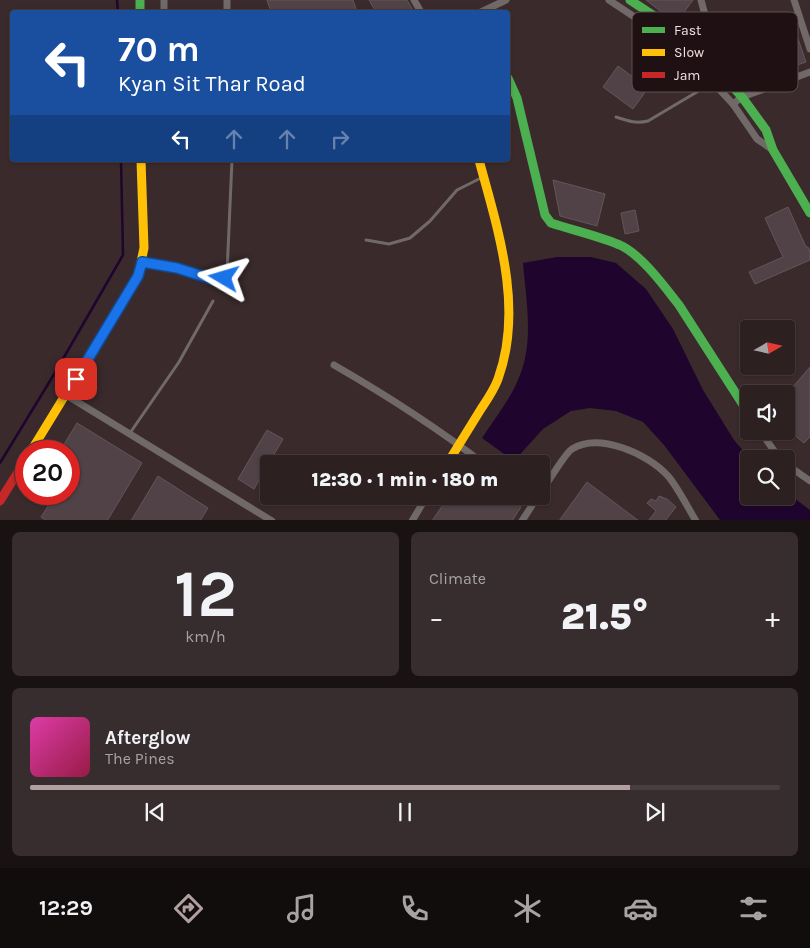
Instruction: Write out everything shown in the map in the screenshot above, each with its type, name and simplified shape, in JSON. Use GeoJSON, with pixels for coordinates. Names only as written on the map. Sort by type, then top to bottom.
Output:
{"type":"FeatureCollection","features":[{"type":"Feature","properties":{"kind":"street"},"geometry":{"type":"LineString","coordinates":[[484,10],[496,2],[506,0]]}},
{"type":"Feature","properties":{"kind":"street"},"geometry":{"type":"LineString","coordinates":[[609,0],[632,15]]}},
{"type":"Feature","properties":{"kind":"street"},"geometry":{"type":"LineString","coordinates":[[630,0],[648,12]]}},
{"type":"Feature","properties":{"kind":"street"},"geometry":{"type":"LineString","coordinates":[[700,0],[704,12]]}},
{"type":"Feature","properties":{"kind":"street"},"geometry":{"type":"LineString","coordinates":[[794,0],[798,12]]}},
{"type":"Feature","properties":{"kind":"street"},"geometry":{"type":"LineString","coordinates":[[798,12],[810,49]]}},
{"type":"Feature","properties":{"kind":"street"},"geometry":{"type":"LineString","coordinates":[[798,76],[810,72]]}},
{"type":"Feature","properties":{"kind":"street"},"geometry":{"type":"LineString","coordinates":[[510,82],[517,98],[545,215],[551,223],[622,246],[634,254],[666,288],[683,311],[740,400]]}},
{"type":"Feature","properties":{"kind":"street"},"geometry":{"type":"LineString","coordinates":[[722,92],[733,104],[757,139],[773,150]]}},
{"type":"Feature","properties":{"kind":"street"},"geometry":{"type":"LineString","coordinates":[[738,92],[766,130],[773,150],[810,213]]}},
{"type":"Feature","properties":{"kind":"street"},"geometry":{"type":"LineString","coordinates":[[733,104],[742,96],[753,92]]}},
{"type":"Feature","properties":{"kind":"street"},"geometry":{"type":"LineString","coordinates":[[38,440],[138,276],[144,248],[141,162]]}},
{"type":"Feature","properties":{"kind":"street"},"geometry":{"type":"LineString","coordinates":[[452,455],[498,382],[510,338],[506,273],[480,162]]}},
{"type":"Feature","properties":{"kind":"street"},"geometry":{"type":"LineString","coordinates":[[334,365],[403,406],[473,455]]}},
{"type":"Feature","properties":{"kind":"street"},"geometry":{"type":"LineString","coordinates":[[66,395],[272,520]]}},
{"type":"Feature","properties":{"kind":"street"},"geometry":{"type":"LineString","coordinates":[[550,479],[571,449],[587,443],[600,443],[636,452],[667,475],[696,520]]}},
{"type":"Feature","properties":{"kind":"street"},"geometry":{"type":"LineString","coordinates":[[795,471],[810,482]]}},
{"type":"Feature","properties":{"kind":"street"},"geometry":{"type":"LineString","coordinates":[[0,501],[15,477]]}},
{"type":"Feature","properties":{"kind":"street"},"geometry":{"type":"LineString","coordinates":[[412,520],[421,505]]}},
{"type":"Feature","properties":{"kind":"street"},"geometry":{"type":"LineString","coordinates":[[522,520],[532,505]]}},
{"type":"Feature","properties":{"kind":"lane"},"geometry":{"type":"LineString","coordinates":[[616,117],[640,123],[648,121],[698,92]]}},
{"type":"Feature","properties":{"kind":"lane"},"geometry":{"type":"LineString","coordinates":[[142,262],[177,268],[218,281],[224,278],[227,273],[232,162]]}},
{"type":"Feature","properties":{"kind":"lane"},"geometry":{"type":"LineString","coordinates":[[366,240],[389,244],[410,238],[430,221],[457,190],[483,176]]}},
{"type":"Feature","properties":{"kind":"lane"},"geometry":{"type":"LineString","coordinates":[[130,434],[179,362],[214,301]]}},
{"type":"Feature","properties":{"kind":"shaded area"},"geometry":{"type":"Polygon","coordinates":[[[557,257],[591,257],[616,263],[646,289],[673,329],[703,390],[734,440],[742,450],[740,450],[740,505],[795,505],[795,499],[810,510],[810,520],[720,520],[664,445],[643,422],[616,411],[590,408],[571,411],[543,429],[519,455],[506,455],[482,438],[513,391],[524,362],[527,348],[528,319],[523,263],[557,257]]]}},
{"type":"Feature","properties":{"kind":"building"},"geometry":{"type":"Polygon","coordinates":[[[267,0],[353,0],[356,10],[270,10],[267,0]]]}},
{"type":"Feature","properties":{"kind":"building"},"geometry":{"type":"Polygon","coordinates":[[[369,0],[407,0],[413,10],[375,10],[369,0]]]}},
{"type":"Feature","properties":{"kind":"building"},"geometry":{"type":"Polygon","coordinates":[[[646,0],[693,0],[684,12],[662,12],[646,0]]]}},
{"type":"Feature","properties":{"kind":"building"},"geometry":{"type":"Polygon","coordinates":[[[798,39],[806,62],[798,65],[798,39]]]}},
{"type":"Feature","properties":{"kind":"building"},"geometry":{"type":"Polygon","coordinates":[[[618,66],[632,76],[632,92],[645,92],[633,109],[603,87],[618,66]]]}},
{"type":"Feature","properties":{"kind":"building"},"geometry":{"type":"Polygon","coordinates":[[[553,180],[605,194],[597,226],[560,216],[553,180]]]}},
{"type":"Feature","properties":{"kind":"building"},"geometry":{"type":"Polygon","coordinates":[[[788,207],[806,247],[808,247],[810,260],[755,284],[749,272],[783,257],[765,218],[788,207]]]}},
{"type":"Feature","properties":{"kind":"building"},"geometry":{"type":"Polygon","coordinates":[[[635,210],[639,231],[625,234],[621,213],[635,210]]]}},
{"type":"Feature","properties":{"kind":"building"},"geometry":{"type":"Polygon","coordinates":[[[810,367],[810,437],[804,443],[795,436],[795,385],[810,367]]]}},
{"type":"Feature","properties":{"kind":"building"},"geometry":{"type":"Polygon","coordinates":[[[77,423],[142,463],[108,520],[46,520],[41,517],[49,505],[80,505],[80,440],[67,440],[77,423]]]}},
{"type":"Feature","properties":{"kind":"building"},"geometry":{"type":"Polygon","coordinates":[[[267,430],[283,439],[274,455],[260,455],[260,479],[254,489],[238,479],[267,430]]]}},
{"type":"Feature","properties":{"kind":"building"},"geometry":{"type":"Polygon","coordinates":[[[158,476],[208,508],[201,520],[132,520],[158,476]]]}},
{"type":"Feature","properties":{"kind":"building"},"geometry":{"type":"Polygon","coordinates":[[[587,482],[638,520],[560,520],[587,482]]]}},
{"type":"Feature","properties":{"kind":"building"},"geometry":{"type":"Polygon","coordinates":[[[659,496],[667,499],[676,507],[666,520],[649,520],[656,511],[647,503],[651,499],[656,501],[659,496]]]}},
{"type":"Feature","properties":{"kind":"building"},"geometry":{"type":"Polygon","coordinates":[[[443,505],[518,505],[521,507],[513,520],[433,520],[443,505]]]}},
{"type":"Feature","properties":{"kind":"waterway"},"geometry":{"type":"LineString","coordinates":[[117,0],[118,10]]}},
{"type":"Feature","properties":{"kind":"waterway"},"geometry":{"type":"LineString","coordinates":[[0,463],[123,255],[121,162]]}},
{"type":"Feature","properties":{"kind":"traffic: fast"},"geometry":{"type":"LineString","coordinates":[[140,0],[140,10]]}},
{"type":"Feature","properties":{"kind":"traffic: fast"},"geometry":{"type":"LineString","coordinates":[[630,0],[648,12]]}},
{"type":"Feature","properties":{"kind":"traffic: fast"},"geometry":{"type":"LineString","coordinates":[[510,82],[517,98],[545,215],[551,223],[622,246],[638,257],[679,305],[740,400]]}},
{"type":"Feature","properties":{"kind":"traffic: fast"},"geometry":{"type":"LineString","coordinates":[[737,92],[766,130],[773,150],[810,213]]}},
{"type":"Feature","properties":{"kind":"traffic: slow"},"geometry":{"type":"LineString","coordinates":[[38,440],[138,276],[144,248],[141,162]]}},
{"type":"Feature","properties":{"kind":"traffic: slow"},"geometry":{"type":"LineString","coordinates":[[453,455],[498,379],[509,325],[508,297],[500,241],[480,162]]}},
{"type":"Feature","properties":{"kind":"traffic: jam"},"geometry":{"type":"LineString","coordinates":[[0,501],[15,477]]}},
{"type":"Feature","properties":{"kind":"route"},"geometry":{"type":"LineString","coordinates":[[76,379],[138,276],[142,262],[177,268],[218,281],[224,278]]}}]}
